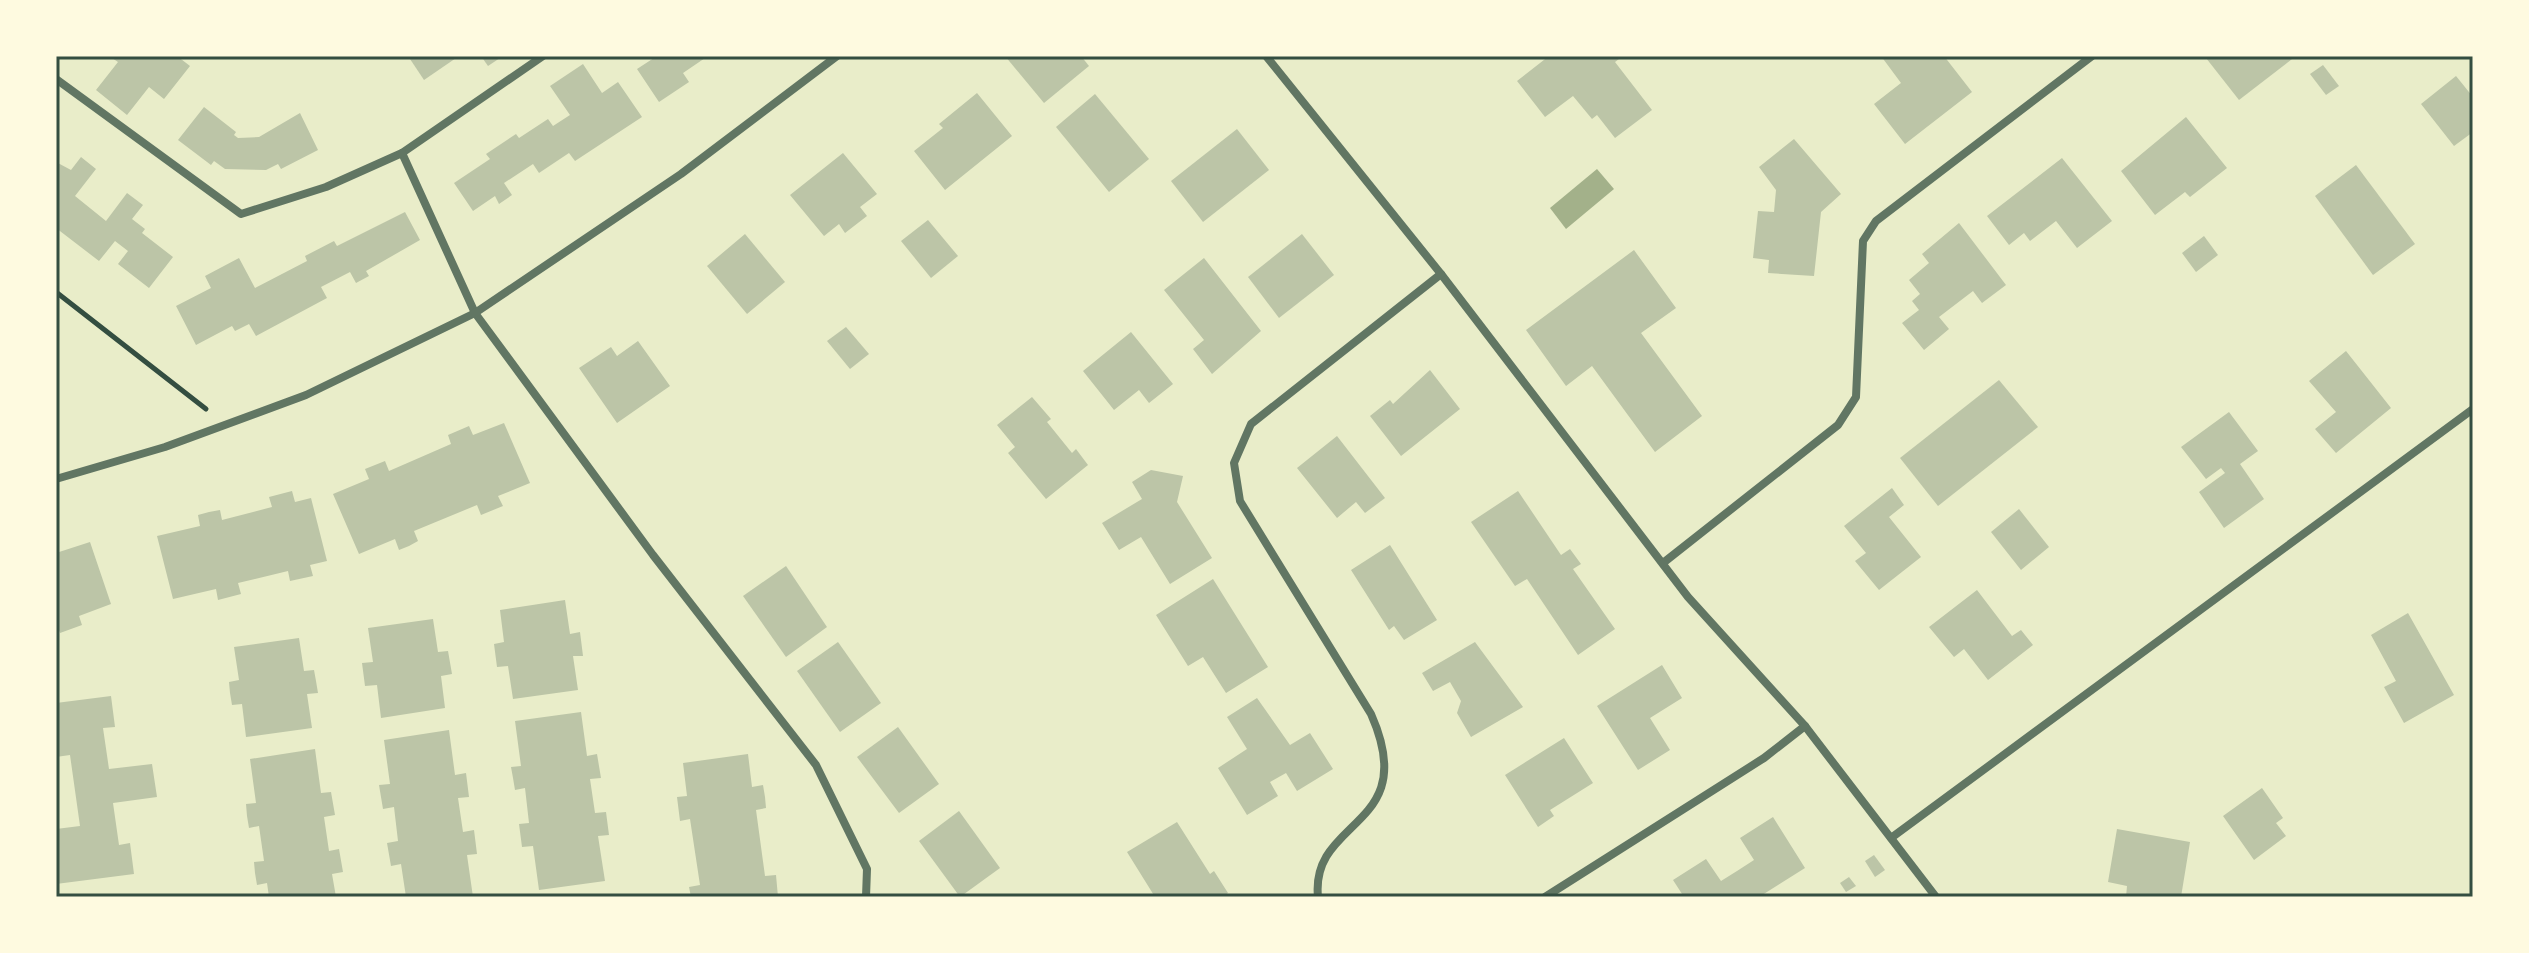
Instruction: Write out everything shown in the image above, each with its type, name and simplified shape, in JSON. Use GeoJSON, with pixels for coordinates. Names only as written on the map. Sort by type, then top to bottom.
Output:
{"type":"FeatureCollection","features":[{"type":"Feature","properties":{"kind":"street"},"geometry":{"type":"LineString","coordinates":[[56,79],[241,214],[326,187],[402,153],[543,56]]}},
{"type":"Feature","properties":{"kind":"street"},"geometry":{"type":"LineString","coordinates":[[56,479],[165,447],[306,395],[475,313],[681,174],[837,56]]}},
{"type":"Feature","properties":{"kind":"street"},"geometry":{"type":"LineString","coordinates":[[1266,56],[1441,274],[1688,597],[1805,726],[1936,897]]}},
{"type":"Feature","properties":{"kind":"street"},"geometry":{"type":"LineString","coordinates":[[1663,563],[1838,425],[1856,397],[1863,241],[1876,221],[2092,56]]}},
{"type":"Feature","properties":{"kind":"street"},"geometry":{"type":"LineString","coordinates":[[402,153],[475,313],[653,555],[816,765],[867,869],[866,897]]}},
{"type":"Feature","properties":{"kind":"street"},"geometry":{"type":"LineString","coordinates":[[1318,897],[1316,883],[1331,848],[1371,809],[1385,778],[1385,746],[1371,714],[1240,501],[1234,463],[1251,424],[1441,274]]}},
{"type":"Feature","properties":{"kind":"street"},"geometry":{"type":"LineString","coordinates":[[1891,838],[2473,409]]}},
{"type":"Feature","properties":{"kind":"street"},"geometry":{"type":"LineString","coordinates":[[1545,897],[1764,758],[1805,726]]}},
{"type":"Feature","properties":{"kind":"path"},"geometry":{"type":"LineString","coordinates":[[56,292],[225,425]]}},
{"type":"Feature","properties":{"kind":"shaded area"},"geometry":{"type":"Polygon","coordinates":[[[1597,169],[1614,189],[1566,229],[1550,208],[1597,169]]]}},
{"type":"Feature","properties":{"kind":"building"},"geometry":{"type":"Polygon","coordinates":[[[109,56],[177,56],[190,66],[164,99],[149,87],[127,115],[96,90],[118,62],[109,56]]]}},
{"type":"Feature","properties":{"kind":"building"},"geometry":{"type":"Polygon","coordinates":[[[408,56],[459,56],[424,80],[408,56]]]}},
{"type":"Feature","properties":{"kind":"building"},"geometry":{"type":"Polygon","coordinates":[[[481,56],[503,56],[488,66],[481,56]]]}},
{"type":"Feature","properties":{"kind":"building"},"geometry":{"type":"Polygon","coordinates":[[[657,56],[708,56],[683,73],[689,82],[659,102],[637,69],[657,56]]]}},
{"type":"Feature","properties":{"kind":"building"},"geometry":{"type":"Polygon","coordinates":[[[1005,56],[1081,56],[1089,66],[1044,103],[1005,56]]]}},
{"type":"Feature","properties":{"kind":"building"},"geometry":{"type":"Polygon","coordinates":[[[1549,56],[1616,56],[1619,59],[1615,62],[1652,110],[1615,138],[1597,115],[1592,119],[1573,96],[1545,117],[1517,81],[1549,56]]]}},
{"type":"Feature","properties":{"kind":"building"},"geometry":{"type":"Polygon","coordinates":[[[1881,56],[1944,56],[1972,92],[1905,144],[1874,104],[1901,83],[1881,56]]]}},
{"type":"Feature","properties":{"kind":"building"},"geometry":{"type":"Polygon","coordinates":[[[2296,56],[2239,100],[2206,58],[2296,56]]]}},
{"type":"Feature","properties":{"kind":"building"},"geometry":{"type":"Polygon","coordinates":[[[583,64],[602,93],[618,82],[642,117],[575,161],[569,153],[539,173],[533,164],[504,183],[512,195],[499,204],[495,196],[473,211],[454,183],[490,159],[486,154],[516,134],[519,138],[548,119],[553,126],[570,115],[550,86],[583,64]]]}},
{"type":"Feature","properties":{"kind":"building"},"geometry":{"type":"Polygon","coordinates":[[[2323,65],[2339,86],[2326,95],[2310,74],[2323,65]]]}},
{"type":"Feature","properties":{"kind":"building"},"geometry":{"type":"Polygon","coordinates":[[[2456,76],[2473,97],[2473,132],[2454,146],[2421,104],[2456,76]]]}},
{"type":"Feature","properties":{"kind":"building"},"geometry":{"type":"Polygon","coordinates":[[[977,93],[1012,136],[945,190],[914,151],[943,128],[939,124],[977,93]]]}},
{"type":"Feature","properties":{"kind":"building"},"geometry":{"type":"Polygon","coordinates":[[[1095,94],[1149,159],[1109,192],[1056,127],[1095,94]]]}},
{"type":"Feature","properties":{"kind":"building"},"geometry":{"type":"Polygon","coordinates":[[[204,107],[236,132],[234,135],[238,138],[259,137],[300,113],[318,150],[281,169],[278,164],[266,170],[225,169],[214,161],[211,165],[178,140],[204,107]]]}},
{"type":"Feature","properties":{"kind":"building"},"geometry":{"type":"Polygon","coordinates":[[[2186,117],[2227,168],[2190,197],[2185,192],[2155,215],[2121,171],[2186,117]]]}},
{"type":"Feature","properties":{"kind":"building"},"geometry":{"type":"Polygon","coordinates":[[[1237,129],[1269,170],[1203,222],[1171,181],[1237,129]]]}},
{"type":"Feature","properties":{"kind":"building"},"geometry":{"type":"Polygon","coordinates":[[[1794,139],[1841,194],[1821,212],[1814,276],[1768,273],[1769,260],[1753,258],[1758,211],[1774,212],[1776,190],[1759,167],[1794,139]]]}},
{"type":"Feature","properties":{"kind":"building"},"geometry":{"type":"Polygon","coordinates":[[[843,153],[877,194],[860,207],[867,216],[845,233],[839,224],[824,236],[790,195],[843,153]]]}},
{"type":"Feature","properties":{"kind":"building"},"geometry":{"type":"Polygon","coordinates":[[[81,157],[96,169],[75,196],[106,221],[127,193],[143,205],[132,219],[145,229],[142,233],[173,257],[149,288],[118,264],[128,251],[115,241],[99,261],[56,228],[56,162],[71,170],[81,157]]]}},
{"type":"Feature","properties":{"kind":"building"},"geometry":{"type":"Polygon","coordinates":[[[2062,158],[2112,221],[2077,248],[2056,221],[2030,241],[2024,233],[2009,245],[1987,216],[2062,158]]]}},
{"type":"Feature","properties":{"kind":"building"},"geometry":{"type":"Polygon","coordinates":[[[2356,165],[2415,244],[2373,275],[2315,196],[2356,165]]]}},
{"type":"Feature","properties":{"kind":"building"},"geometry":{"type":"Polygon","coordinates":[[[405,212],[420,240],[366,271],[369,276],[356,283],[350,272],[321,287],[327,298],[256,336],[249,324],[235,331],[232,326],[196,345],[176,306],[211,288],[205,276],[239,258],[255,288],[307,261],[305,256],[334,241],[337,246],[405,212]]]}},
{"type":"Feature","properties":{"kind":"building"},"geometry":{"type":"Polygon","coordinates":[[[928,220],[958,256],[931,278],[901,241],[928,220]]]}},
{"type":"Feature","properties":{"kind":"building"},"geometry":{"type":"Polygon","coordinates":[[[1959,223],[2006,285],[1982,303],[1973,291],[1939,317],[1949,329],[1924,350],[1902,323],[1919,310],[1912,301],[1920,294],[1909,280],[1929,263],[1922,254],[1959,223]]]}},
{"type":"Feature","properties":{"kind":"building"},"geometry":{"type":"Polygon","coordinates":[[[745,234],[785,282],[747,314],[707,266],[745,234]]]}},
{"type":"Feature","properties":{"kind":"building"},"geometry":{"type":"Polygon","coordinates":[[[1302,234],[1334,275],[1279,318],[1248,277],[1302,234]]]}},
{"type":"Feature","properties":{"kind":"building"},"geometry":{"type":"Polygon","coordinates":[[[2204,236],[2218,255],[2196,272],[2182,253],[2204,236]]]}},
{"type":"Feature","properties":{"kind":"building"},"geometry":{"type":"Polygon","coordinates":[[[1634,250],[1676,308],[1641,333],[1702,416],[1655,452],[1592,366],[1566,386],[1526,330],[1634,250]]]}},
{"type":"Feature","properties":{"kind":"building"},"geometry":{"type":"Polygon","coordinates":[[[1204,258],[1261,331],[1212,374],[1193,349],[1204,340],[1164,290],[1204,258]]]}},
{"type":"Feature","properties":{"kind":"building"},"geometry":{"type":"Polygon","coordinates":[[[846,327],[869,354],[850,369],[827,341],[846,327]]]}},
{"type":"Feature","properties":{"kind":"building"},"geometry":{"type":"Polygon","coordinates":[[[1131,332],[1173,384],[1149,403],[1139,390],[1114,410],[1083,371],[1131,332]]]}},
{"type":"Feature","properties":{"kind":"building"},"geometry":{"type":"Polygon","coordinates":[[[638,341],[670,386],[617,423],[579,368],[611,347],[617,356],[638,341]]]}},
{"type":"Feature","properties":{"kind":"building"},"geometry":{"type":"Polygon","coordinates":[[[2346,351],[2391,408],[2336,453],[2315,429],[2336,412],[2309,381],[2346,351]]]}},
{"type":"Feature","properties":{"kind":"building"},"geometry":{"type":"Polygon","coordinates":[[[1430,370],[1460,409],[1401,456],[1370,416],[1390,400],[1393,404],[1430,370]]]}},
{"type":"Feature","properties":{"kind":"building"},"geometry":{"type":"Polygon","coordinates":[[[1999,380],[2038,427],[1938,506],[1900,458],[1999,380]]]}},
{"type":"Feature","properties":{"kind":"building"},"geometry":{"type":"Polygon","coordinates":[[[1032,397],[1051,419],[1047,422],[1072,453],[1076,449],[1088,465],[1046,499],[1008,453],[1015,447],[997,425],[1032,397]]]}},
{"type":"Feature","properties":{"kind":"building"},"geometry":{"type":"Polygon","coordinates":[[[2229,412],[2258,451],[2240,464],[2264,499],[2224,528],[2199,492],[2225,473],[2221,468],[2206,479],[2181,447],[2229,412]]]}},
{"type":"Feature","properties":{"kind":"building"},"geometry":{"type":"Polygon","coordinates":[[[504,423],[530,483],[498,496],[503,506],[481,515],[477,505],[414,531],[418,541],[409,546],[399,550],[395,539],[359,554],[333,494],[369,479],[365,469],[385,461],[389,471],[451,444],[448,435],[469,426],[473,435],[504,423]]]}},
{"type":"Feature","properties":{"kind":"building"},"geometry":{"type":"Polygon","coordinates":[[[1337,436],[1385,498],[1365,513],[1356,502],[1337,518],[1297,468],[1337,436]]]}},
{"type":"Feature","properties":{"kind":"building"},"geometry":{"type":"Polygon","coordinates":[[[1151,470],[1183,476],[1177,502],[1212,558],[1170,584],[1141,537],[1119,550],[1102,523],[1142,499],[1132,482],[1151,470]]]}},
{"type":"Feature","properties":{"kind":"building"},"geometry":{"type":"Polygon","coordinates":[[[1892,488],[1904,505],[1889,517],[1921,557],[1879,590],[1855,561],[1866,553],[1844,526],[1892,488]]]}},
{"type":"Feature","properties":{"kind":"building"},"geometry":{"type":"Polygon","coordinates":[[[292,491],[295,502],[311,498],[327,561],[310,565],[313,576],[290,581],[288,571],[238,583],[241,594],[218,600],[216,589],[173,599],[157,536],[200,526],[198,515],[209,512],[220,510],[222,520],[272,507],[269,497],[292,491]]]}},
{"type":"Feature","properties":{"kind":"building"},"geometry":{"type":"Polygon","coordinates":[[[1518,491],[1561,555],[1570,549],[1581,564],[1573,569],[1615,629],[1578,655],[1527,579],[1515,586],[1471,522],[1518,491]]]}},
{"type":"Feature","properties":{"kind":"building"},"geometry":{"type":"Polygon","coordinates":[[[2019,509],[2049,547],[2021,570],[1991,532],[2019,509]]]}},
{"type":"Feature","properties":{"kind":"building"},"geometry":{"type":"Polygon","coordinates":[[[90,542],[111,604],[79,616],[82,625],[60,633],[56,623],[56,553],[90,542]]]}},
{"type":"Feature","properties":{"kind":"building"},"geometry":{"type":"Polygon","coordinates":[[[1390,545],[1437,620],[1404,640],[1394,626],[1389,630],[1351,570],[1390,545]]]}},
{"type":"Feature","properties":{"kind":"building"},"geometry":{"type":"Polygon","coordinates":[[[786,566],[827,627],[786,657],[743,596],[786,566]]]}},
{"type":"Feature","properties":{"kind":"building"},"geometry":{"type":"Polygon","coordinates":[[[1213,579],[1268,667],[1226,693],[1203,657],[1188,666],[1156,615],[1213,579]]]}},
{"type":"Feature","properties":{"kind":"building"},"geometry":{"type":"Polygon","coordinates":[[[1977,590],[2012,636],[2021,630],[2033,645],[1988,680],[1964,649],[1954,657],[1929,627],[1977,590]]]}},
{"type":"Feature","properties":{"kind":"building"},"geometry":{"type":"Polygon","coordinates":[[[565,600],[570,634],[580,632],[583,656],[573,656],[578,690],[513,699],[508,666],[497,667],[494,644],[504,642],[500,610],[565,600]]]}},
{"type":"Feature","properties":{"kind":"building"},"geometry":{"type":"Polygon","coordinates":[[[2408,613],[2454,695],[2404,723],[2384,687],[2396,681],[2371,635],[2408,613]]]}},
{"type":"Feature","properties":{"kind":"building"},"geometry":{"type":"Polygon","coordinates":[[[433,619],[438,652],[448,651],[452,674],[441,676],[445,708],[381,718],[377,685],[365,686],[362,663],[373,662],[368,628],[433,619]]]}},
{"type":"Feature","properties":{"kind":"building"},"geometry":{"type":"Polygon","coordinates":[[[299,638],[304,671],[314,670],[318,693],[307,694],[312,728],[246,737],[242,704],[232,705],[230,693],[229,682],[239,680],[234,647],[299,638]]]}},
{"type":"Feature","properties":{"kind":"building"},"geometry":{"type":"Polygon","coordinates":[[[838,642],[881,703],[840,732],[797,671],[838,642]]]}},
{"type":"Feature","properties":{"kind":"building"},"geometry":{"type":"Polygon","coordinates":[[[1475,642],[1523,707],[1471,737],[1457,713],[1461,701],[1450,682],[1433,691],[1422,673],[1475,642]]]}},
{"type":"Feature","properties":{"kind":"building"},"geometry":{"type":"Polygon","coordinates":[[[1662,665],[1682,698],[1650,718],[1670,750],[1638,770],[1597,706],[1662,665]]]}},
{"type":"Feature","properties":{"kind":"building"},"geometry":{"type":"Polygon","coordinates":[[[111,696],[115,727],[103,728],[109,769],[152,764],[157,797],[113,803],[119,845],[130,843],[134,874],[56,884],[56,829],[80,826],[70,755],[56,757],[56,703],[111,696]]]}},
{"type":"Feature","properties":{"kind":"building"},"geometry":{"type":"Polygon","coordinates":[[[1257,698],[1290,745],[1310,733],[1333,769],[1297,791],[1286,773],[1270,782],[1278,796],[1247,815],[1218,768],[1247,749],[1227,717],[1257,698]]]}},
{"type":"Feature","properties":{"kind":"building"},"geometry":{"type":"Polygon","coordinates":[[[581,712],[587,756],[597,754],[601,778],[590,779],[595,813],[606,812],[609,835],[598,836],[605,881],[539,890],[533,846],[522,847],[519,824],[529,823],[525,788],[515,790],[511,767],[521,766],[515,721],[581,712]]]}},
{"type":"Feature","properties":{"kind":"building"},"geometry":{"type":"Polygon","coordinates":[[[898,727],[939,784],[899,813],[857,757],[898,727]]]}},
{"type":"Feature","properties":{"kind":"building"},"geometry":{"type":"Polygon","coordinates":[[[449,730],[455,775],[466,773],[469,797],[458,798],[463,832],[474,830],[477,854],[467,855],[473,897],[406,897],[401,864],[391,866],[387,843],[398,841],[394,807],[383,809],[379,785],[390,784],[384,740],[449,730]]]}},
{"type":"Feature","properties":{"kind":"building"},"geometry":{"type":"Polygon","coordinates":[[[1564,738],[1593,783],[1550,810],[1554,816],[1538,827],[1505,775],[1564,738]]]}},
{"type":"Feature","properties":{"kind":"building"},"geometry":{"type":"Polygon","coordinates":[[[315,749],[321,793],[331,792],[335,815],[324,817],[329,851],[339,849],[343,872],[332,874],[336,897],[269,897],[267,883],[257,885],[255,873],[254,862],[264,861],[259,826],[249,828],[247,816],[246,804],[256,803],[250,759],[315,749]]]}},
{"type":"Feature","properties":{"kind":"building"},"geometry":{"type":"Polygon","coordinates":[[[748,754],[752,787],[763,785],[765,797],[766,808],[756,810],[765,876],[776,875],[778,897],[691,897],[689,887],[700,885],[690,819],[680,821],[677,797],[687,796],[683,763],[748,754]]]}},
{"type":"Feature","properties":{"kind":"building"},"geometry":{"type":"Polygon","coordinates":[[[2262,788],[2283,818],[2276,823],[2286,836],[2254,860],[2223,816],[2262,788]]]}},
{"type":"Feature","properties":{"kind":"building"},"geometry":{"type":"Polygon","coordinates":[[[959,811],[1000,868],[960,897],[919,841],[959,811]]]}},
{"type":"Feature","properties":{"kind":"building"},"geometry":{"type":"Polygon","coordinates":[[[1773,817],[1805,868],[1759,897],[1684,897],[1673,880],[1706,859],[1721,881],[1737,871],[1754,860],[1740,838],[1773,817]]]}},
{"type":"Feature","properties":{"kind":"building"},"geometry":{"type":"Polygon","coordinates":[[[1177,822],[1210,874],[1214,871],[1228,893],[1222,897],[1155,897],[1127,852],[1177,822]]]}},
{"type":"Feature","properties":{"kind":"building"},"geometry":{"type":"Polygon","coordinates":[[[2117,829],[2190,842],[2181,897],[2126,897],[2127,886],[2108,882],[2117,829]]]}},
{"type":"Feature","properties":{"kind":"building"},"geometry":{"type":"Polygon","coordinates":[[[1874,855],[1885,870],[1875,877],[1865,861],[1874,855]]]}},
{"type":"Feature","properties":{"kind":"building"},"geometry":{"type":"Polygon","coordinates":[[[1849,877],[1856,886],[1846,892],[1840,883],[1849,877]]]}}]}
